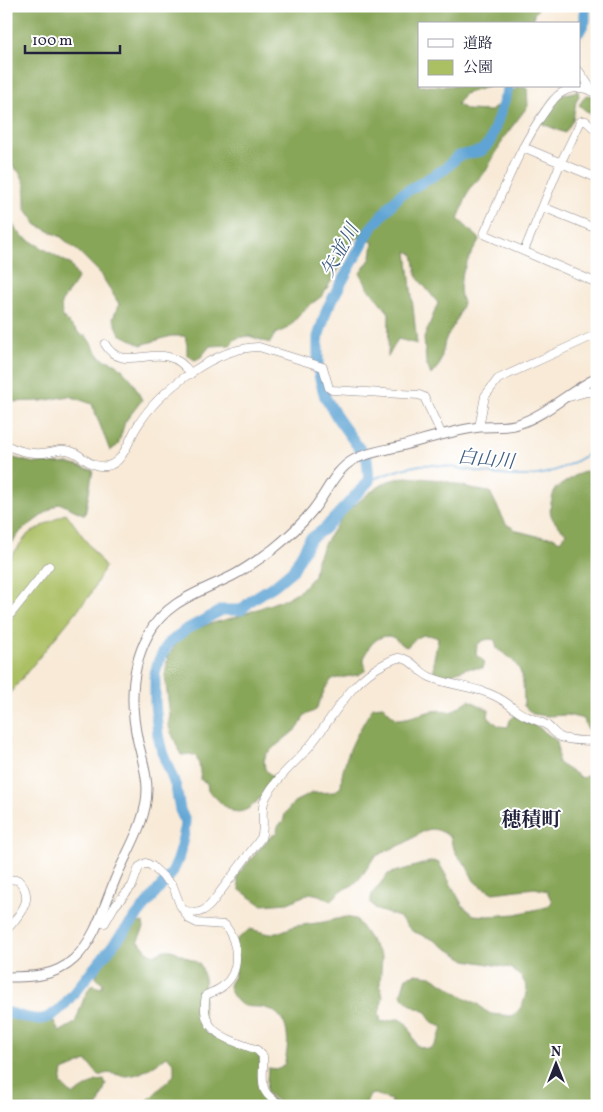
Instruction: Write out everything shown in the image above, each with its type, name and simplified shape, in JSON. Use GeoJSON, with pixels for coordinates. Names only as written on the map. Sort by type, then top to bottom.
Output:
{"type":"FeatureCollection","features":[{"type":"Feature","properties":{"kind":"main road"},"geometry":{"type":"LineString","coordinates":[[6,976],[37,976],[56,971],[73,960],[82,950],[97,923],[138,829],[144,809],[147,789],[134,720],[133,687],[140,655],[152,628],[171,607],[248,567],[295,531],[315,508],[328,487],[342,470],[355,459],[479,427],[517,425],[565,399],[597,378]]}},
{"type":"Feature","properties":{"kind":"street"},"geometry":{"type":"LineString","coordinates":[[580,72],[595,93]]}},
{"type":"Feature","properties":{"kind":"street"},"geometry":{"type":"LineString","coordinates":[[595,93],[584,88],[570,89],[561,93],[554,100],[536,124],[523,147],[484,234],[597,284]]}},
{"type":"Feature","properties":{"kind":"street"},"geometry":{"type":"LineString","coordinates":[[524,251],[561,162],[581,121],[586,121],[597,131]]}},
{"type":"Feature","properties":{"kind":"street"},"geometry":{"type":"LineString","coordinates":[[523,147],[597,178]]}},
{"type":"Feature","properties":{"kind":"street"},"geometry":{"type":"LineString","coordinates":[[543,206],[597,229]]}},
{"type":"Feature","properties":{"kind":"street"},"geometry":{"type":"LineString","coordinates":[[479,427],[485,396],[498,379],[597,334]]}},
{"type":"Feature","properties":{"kind":"street"},"geometry":{"type":"LineString","coordinates":[[105,344],[110,352],[116,356],[135,358],[166,355],[173,357],[187,367],[191,374]]}},
{"type":"Feature","properties":{"kind":"street"},"geometry":{"type":"LineString","coordinates":[[6,445],[33,454],[69,450],[96,466],[107,466],[121,457],[138,424],[168,390],[211,361],[230,353],[259,347],[323,367],[332,390],[419,396],[424,398],[442,435]]}},
{"type":"Feature","properties":{"kind":"street"},"geometry":{"type":"LineString","coordinates":[[565,399],[575,394],[597,392]]}},
{"type":"Feature","properties":{"kind":"street"},"geometry":{"type":"LineString","coordinates":[[6,620],[49,566]]}},
{"type":"Feature","properties":{"kind":"street"},"geometry":{"type":"LineString","coordinates":[[184,910],[201,913],[211,904],[237,868],[260,841],[263,834],[262,812],[265,800],[274,786],[308,747],[343,699],[364,676],[394,659],[405,659],[423,674],[430,677],[474,689],[501,699],[523,715],[546,725],[560,736],[572,740],[597,741]]}},
{"type":"Feature","properties":{"kind":"street"},"geometry":{"type":"LineString","coordinates":[[97,923],[105,923],[114,907],[132,886],[142,864],[146,864],[152,866],[173,886],[180,905],[189,919],[196,923],[225,925],[236,952],[235,967],[228,982],[206,995],[204,1008],[208,1022],[218,1033],[261,1053],[263,1056],[264,1091],[269,1098],[284,1106]]}},
{"type":"Feature","properties":{"kind":"street"},"geometry":{"type":"LineString","coordinates":[[6,879],[18,880],[25,888],[26,893],[25,905],[6,931]]}},
{"type":"Feature","properties":{"kind":"green space"},"geometry":{"type":"Polygon","coordinates":[[[6,6],[540,6],[534,14],[533,22],[418,22],[418,88],[484,88],[464,94],[457,104],[467,110],[491,111],[517,88],[527,88],[528,106],[505,136],[486,171],[470,188],[458,219],[480,239],[464,270],[460,286],[463,303],[445,341],[440,364],[431,375],[426,362],[424,338],[438,303],[417,277],[413,254],[407,251],[417,344],[398,339],[388,357],[389,313],[368,288],[360,273],[371,258],[373,242],[358,237],[353,240],[345,259],[322,296],[306,308],[288,328],[275,334],[270,343],[249,336],[237,338],[230,345],[210,346],[201,357],[195,360],[187,355],[185,336],[171,336],[141,345],[120,334],[113,318],[119,304],[100,273],[61,237],[37,225],[25,208],[25,184],[20,173],[6,160],[6,6]]]}},
{"type":"Feature","properties":{"kind":"green space"},"geometry":{"type":"Polygon","coordinates":[[[578,91],[579,96],[576,101],[573,120],[565,133],[538,120],[553,97],[578,91]]]}},
{"type":"Feature","properties":{"kind":"green space"},"geometry":{"type":"Polygon","coordinates":[[[586,95],[594,96],[597,99],[597,120],[579,105],[586,95]]]}},
{"type":"Feature","properties":{"kind":"green space"},"geometry":{"type":"Polygon","coordinates":[[[6,187],[9,190],[11,223],[22,236],[70,264],[78,278],[61,303],[62,316],[81,335],[86,336],[101,358],[117,364],[132,380],[142,400],[125,422],[118,445],[110,451],[92,404],[69,396],[42,401],[6,402],[6,187]]]}},
{"type":"Feature","properties":{"kind":"green space"},"geometry":{"type":"Polygon","coordinates":[[[6,456],[34,463],[70,464],[93,470],[85,515],[59,503],[21,531],[6,551],[6,456]]]}},
{"type":"Feature","properties":{"kind":"green space"},"geometry":{"type":"Polygon","coordinates":[[[597,464],[597,739],[588,730],[584,719],[567,715],[547,716],[533,714],[524,706],[521,673],[513,661],[497,649],[495,640],[485,640],[477,645],[476,655],[485,662],[483,668],[467,668],[444,677],[434,672],[434,659],[438,638],[424,635],[407,647],[389,636],[378,639],[370,647],[364,662],[366,670],[358,675],[332,679],[325,689],[316,710],[304,716],[299,727],[266,754],[264,761],[265,769],[273,777],[266,790],[255,803],[249,808],[235,812],[225,807],[208,791],[207,783],[201,780],[196,756],[190,754],[181,755],[168,725],[170,716],[165,676],[168,656],[177,643],[192,630],[236,617],[287,598],[301,590],[314,575],[316,562],[324,544],[344,514],[369,493],[388,481],[406,477],[441,480],[490,492],[506,524],[518,531],[537,536],[553,537],[560,541],[566,533],[552,518],[550,509],[555,489],[576,475],[593,469],[597,464]]]}},
{"type":"Feature","properties":{"kind":"green space"},"geometry":{"type":"Polygon","coordinates":[[[66,513],[105,567],[90,595],[6,698],[6,563],[28,534],[66,513]]]}},
{"type":"Feature","properties":{"kind":"green space"},"geometry":{"type":"Polygon","coordinates":[[[469,700],[489,710],[488,717],[499,726],[508,727],[510,720],[516,714],[538,727],[557,741],[558,763],[582,778],[595,772],[597,773],[597,1106],[391,1106],[391,1100],[375,1094],[370,1095],[365,1106],[291,1106],[277,1101],[266,1092],[268,1068],[279,1069],[284,1065],[287,1039],[284,1023],[274,1011],[262,1007],[242,1005],[229,988],[235,972],[235,941],[250,929],[269,934],[295,926],[345,917],[356,919],[382,957],[380,985],[383,997],[379,1013],[381,1022],[396,1019],[402,1020],[410,1029],[416,1045],[423,1048],[431,1048],[437,1042],[443,1027],[432,1022],[427,1012],[412,1006],[406,1001],[401,994],[406,977],[416,974],[431,976],[491,1014],[512,1016],[523,1003],[527,987],[522,978],[511,968],[466,960],[432,939],[412,931],[399,917],[377,910],[370,902],[372,894],[388,874],[433,861],[439,863],[463,906],[474,915],[516,914],[547,907],[552,902],[547,891],[535,888],[493,893],[480,886],[474,881],[466,865],[457,855],[452,845],[451,837],[443,832],[431,829],[426,830],[403,844],[374,857],[357,881],[342,890],[331,901],[310,893],[288,903],[262,905],[240,890],[237,879],[238,874],[269,838],[277,832],[278,826],[283,822],[285,814],[294,802],[312,793],[334,792],[341,787],[344,765],[348,755],[373,707],[383,706],[396,719],[437,711],[451,712],[469,700]]]}},
{"type":"Feature","properties":{"kind":"green space"},"geometry":{"type":"Polygon","coordinates":[[[137,922],[143,923],[144,928],[138,940],[147,951],[154,955],[165,950],[175,951],[199,964],[203,971],[204,979],[205,1025],[213,1035],[219,1038],[259,1052],[262,1091],[280,1106],[142,1106],[174,1075],[174,1064],[167,1056],[138,1074],[127,1076],[110,1073],[99,1076],[87,1061],[63,1071],[61,1084],[73,1095],[96,1081],[104,1080],[106,1084],[98,1106],[6,1106],[6,1016],[34,1022],[54,1021],[59,1032],[75,1023],[91,985],[101,988],[103,983],[96,978],[98,969],[137,922]]]}},
{"type":"Feature","properties":{"kind":"waterway","name":"矢並川"},"geometry":{"type":"LineString","coordinates":[[580,30],[585,21],[585,6]]}},
{"type":"Feature","properties":{"kind":"waterway"},"geometry":{"type":"LineString","coordinates":[[6,1012],[31,1019],[44,1019],[57,1012],[172,873],[178,860],[185,821],[180,810],[176,787],[162,752],[158,735],[155,703],[155,674],[158,662],[168,644],[185,630],[222,610],[241,610],[293,570],[310,539],[324,529],[369,481],[367,459],[338,419],[325,397],[320,379],[318,369],[318,337],[327,309],[371,228],[400,195],[445,169],[458,156],[481,151],[490,142],[508,88]]}},
{"type":"Feature","properties":{"kind":"waterway","name":"白山川"},"geometry":{"type":"LineString","coordinates":[[369,481],[420,465],[445,466],[506,475],[536,475],[565,467],[597,448]]}},
{"type":"Feature","properties":{"kind":"district","name":"穂積町"},"geometry":{"type":"Point","coordinates":[531,819]}}]}
